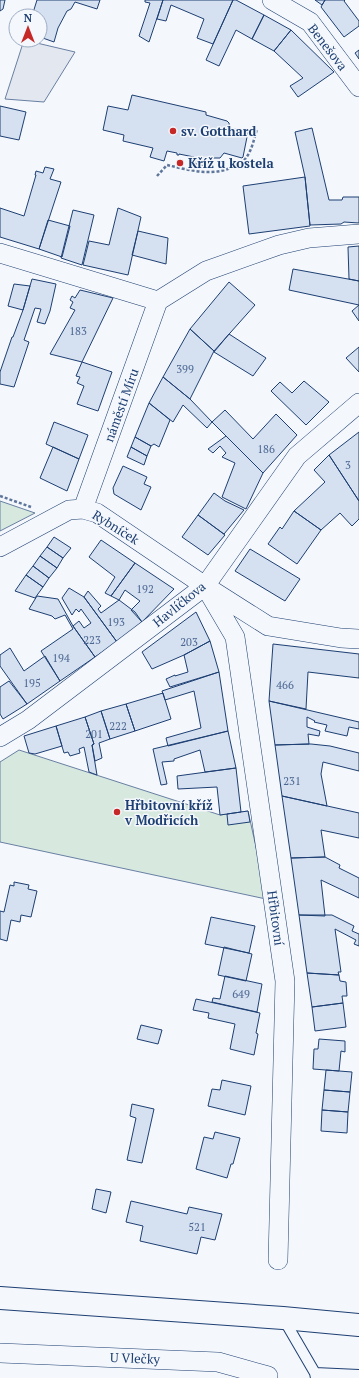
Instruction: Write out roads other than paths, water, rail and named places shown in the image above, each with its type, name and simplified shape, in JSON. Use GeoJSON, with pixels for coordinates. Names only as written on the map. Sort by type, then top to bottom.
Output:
{"type":"FeatureCollection","features":[{"type":"Feature","properties":{"kind":"main road"},"geometry":{"type":"LineString","coordinates":[[0,1298],[284,1318],[359,1325]]}},
{"type":"Feature","properties":{"kind":"street","name":"Benešova"},"geometry":{"type":"LineString","coordinates":[[272,0],[310,22],[359,87]]}},
{"type":"Feature","properties":{"kind":"street"},"geometry":{"type":"LineString","coordinates":[[0,253],[158,301],[206,271],[278,245],[309,238],[359,234]]}},
{"type":"Feature","properties":{"kind":"street","name":"náměstí Míru"},"geometry":{"type":"LineString","coordinates":[[83,509],[158,301]]}},
{"type":"Feature","properties":{"kind":"street","name":"Havlíčkova"},"geometry":{"type":"LineString","coordinates":[[0,738],[28,720],[205,586],[297,456],[359,402]]}},
{"type":"Feature","properties":{"kind":"street","name":"Rybníček"},"geometry":{"type":"LineString","coordinates":[[0,546],[69,510],[83,509],[97,513],[205,586],[268,626],[341,638],[359,639]]}},
{"type":"Feature","properties":{"kind":"street","name":"Hřbitovní"},"geometry":{"type":"LineString","coordinates":[[205,586],[235,637],[285,981],[278,1260]]}},
{"type":"Feature","properties":{"kind":"street","name":"U Vlečky"},"geometry":{"type":"LineString","coordinates":[[0,1353],[218,1362],[268,1376]]}},
{"type":"Feature","properties":{"kind":"lane"},"geometry":{"type":"LineString","coordinates":[[284,1318],[316,1375],[359,1375]]}},
{"type":"Feature","properties":{"kind":"place","name":"sv. Gotthard"},"geometry":{"type":"Point","coordinates":[173,131]}},
{"type":"Feature","properties":{"kind":"place","name":"Kříž u kostela"},"geometry":{"type":"Point","coordinates":[180,163]}},
{"type":"Feature","properties":{"kind":"place","name":"Hřbitovní kříž v Modřicích"},"geometry":{"type":"Point","coordinates":[117,812]}}]}
